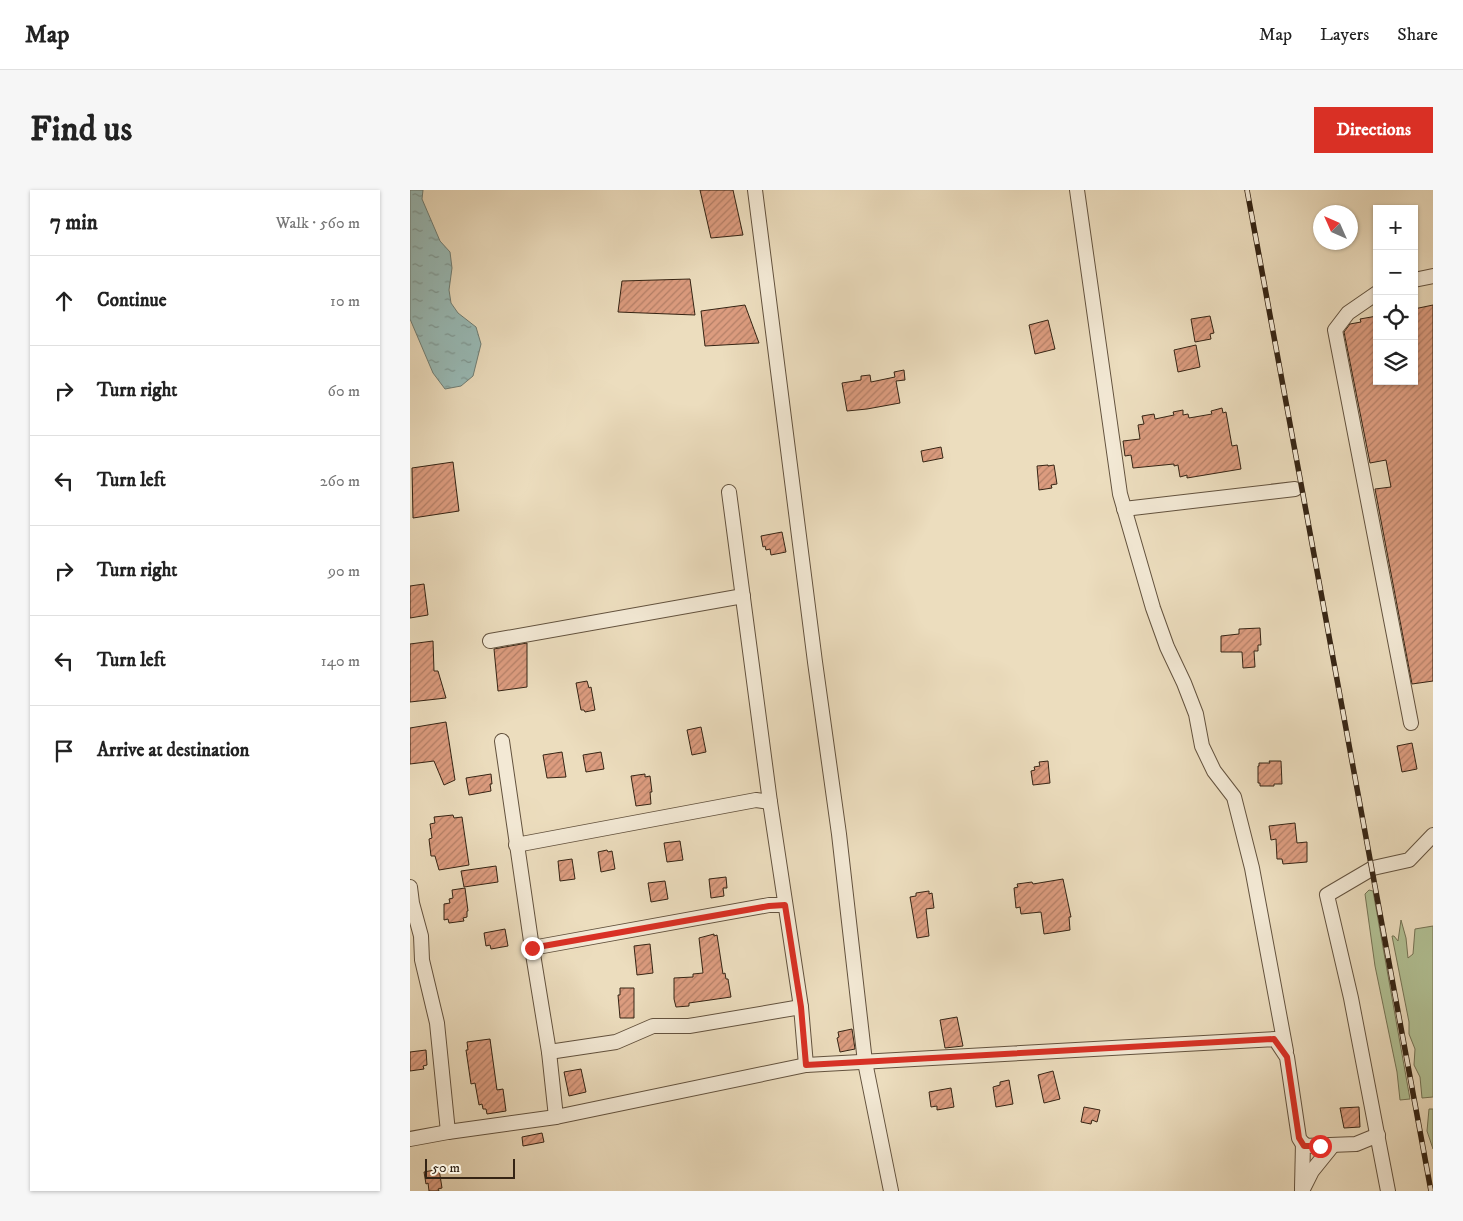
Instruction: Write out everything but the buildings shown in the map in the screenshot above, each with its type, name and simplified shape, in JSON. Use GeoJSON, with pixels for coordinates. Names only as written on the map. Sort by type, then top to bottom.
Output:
{"type":"FeatureCollection","features":[{"type":"Feature","properties":{"kind":"street"},"geometry":{"type":"LineString","coordinates":[[755,190],[814,662],[839,834],[865,1062],[891,1191]]}},
{"type":"Feature","properties":{"kind":"street"},"geometry":{"type":"LineString","coordinates":[[1077,190],[1120,494],[1153,608],[1196,714],[1202,746],[1214,771],[1234,797],[1252,868],[1287,1057],[1299,1138],[1304,1146],[1333,1145],[1356,1144],[1378,1135]]}},
{"type":"Feature","properties":{"kind":"street"},"geometry":{"type":"LineString","coordinates":[[1418,279],[1433,276]]}},
{"type":"Feature","properties":{"kind":"street"},"geometry":{"type":"LineString","coordinates":[[1374,295],[1348,313],[1335,330],[1411,723]]}},
{"type":"Feature","properties":{"kind":"street"},"geometry":{"type":"LineString","coordinates":[[1124,509],[1295,489]]}},
{"type":"Feature","properties":{"kind":"street"},"geometry":{"type":"LineString","coordinates":[[729,492],[770,802],[801,1007],[806,1065]]}},
{"type":"Feature","properties":{"kind":"street"},"geometry":{"type":"LineString","coordinates":[[490,641],[743,596]]}},
{"type":"Feature","properties":{"kind":"street"},"geometry":{"type":"LineString","coordinates":[[502,741],[516,846],[549,1052],[556,1117]]}},
{"type":"Feature","properties":{"kind":"street"},"geometry":{"type":"LineString","coordinates":[[516,846],[756,800],[770,802]]}},
{"type":"Feature","properties":{"kind":"street"},"geometry":{"type":"LineString","coordinates":[[1388,1191],[1351,998],[1327,895],[1373,868],[1409,860],[1433,835]]}},
{"type":"Feature","properties":{"kind":"street"},"geometry":{"type":"LineString","coordinates":[[410,887],[411,903],[421,936],[422,960],[437,1024],[448,1132]]}},
{"type":"Feature","properties":{"kind":"street"},"geometry":{"type":"LineString","coordinates":[[532,948],[769,906],[785,905]]}},
{"type":"Feature","properties":{"kind":"street"},"geometry":{"type":"LineString","coordinates":[[549,1052],[616,1042],[653,1026],[689,1026],[801,1007]]}},
{"type":"Feature","properties":{"kind":"street"},"geometry":{"type":"LineString","coordinates":[[410,1139],[556,1117],[806,1065],[1274,1039],[1287,1057]]}},
{"type":"Feature","properties":{"kind":"street"},"geometry":{"type":"LineString","coordinates":[[1302,1143],[1302,1191]]}},
{"type":"Feature","properties":{"kind":"street"},"geometry":{"type":"LineString","coordinates":[[1302,1191],[1312,1171],[1333,1145]]}},
{"type":"Feature","properties":{"kind":"green space"},"geometry":{"type":"Polygon","coordinates":[[[1369,890],[1373,891],[1410,1099],[1400,1100],[1397,1072],[1375,966],[1365,894],[1369,890]]]}},
{"type":"Feature","properties":{"kind":"green space"},"geometry":{"type":"Polygon","coordinates":[[[1401,920],[1406,938],[1408,958],[1413,954],[1415,929],[1433,926],[1433,1097],[1422,1098],[1420,1077],[1414,1065],[1415,1049],[1409,1034],[1409,1022],[1392,936],[1398,941],[1401,920]]]}},
{"type":"Feature","properties":{"kind":"green space"},"geometry":{"type":"Polygon","coordinates":[[[1429,1109],[1433,1109],[1433,1149],[1427,1131],[1429,1109]]]}},
{"type":"Feature","properties":{"kind":"water"},"geometry":{"type":"Polygon","coordinates":[[[410,190],[423,190],[422,199],[440,241],[450,252],[452,268],[449,290],[451,303],[458,313],[476,327],[481,344],[473,376],[461,386],[445,389],[433,373],[410,319],[410,190]]]}},
{"type":"Feature","properties":{"kind":"railway"},"geometry":{"type":"LineString","coordinates":[[1247,190],[1431,1191]]}},
{"type":"Feature","properties":{"kind":"route"},"geometry":{"type":"LineString","coordinates":[[532,948],[769,906],[785,905],[801,1007],[806,1065],[1274,1039],[1287,1057],[1299,1138],[1304,1146],[1320,1146]]}}]}
